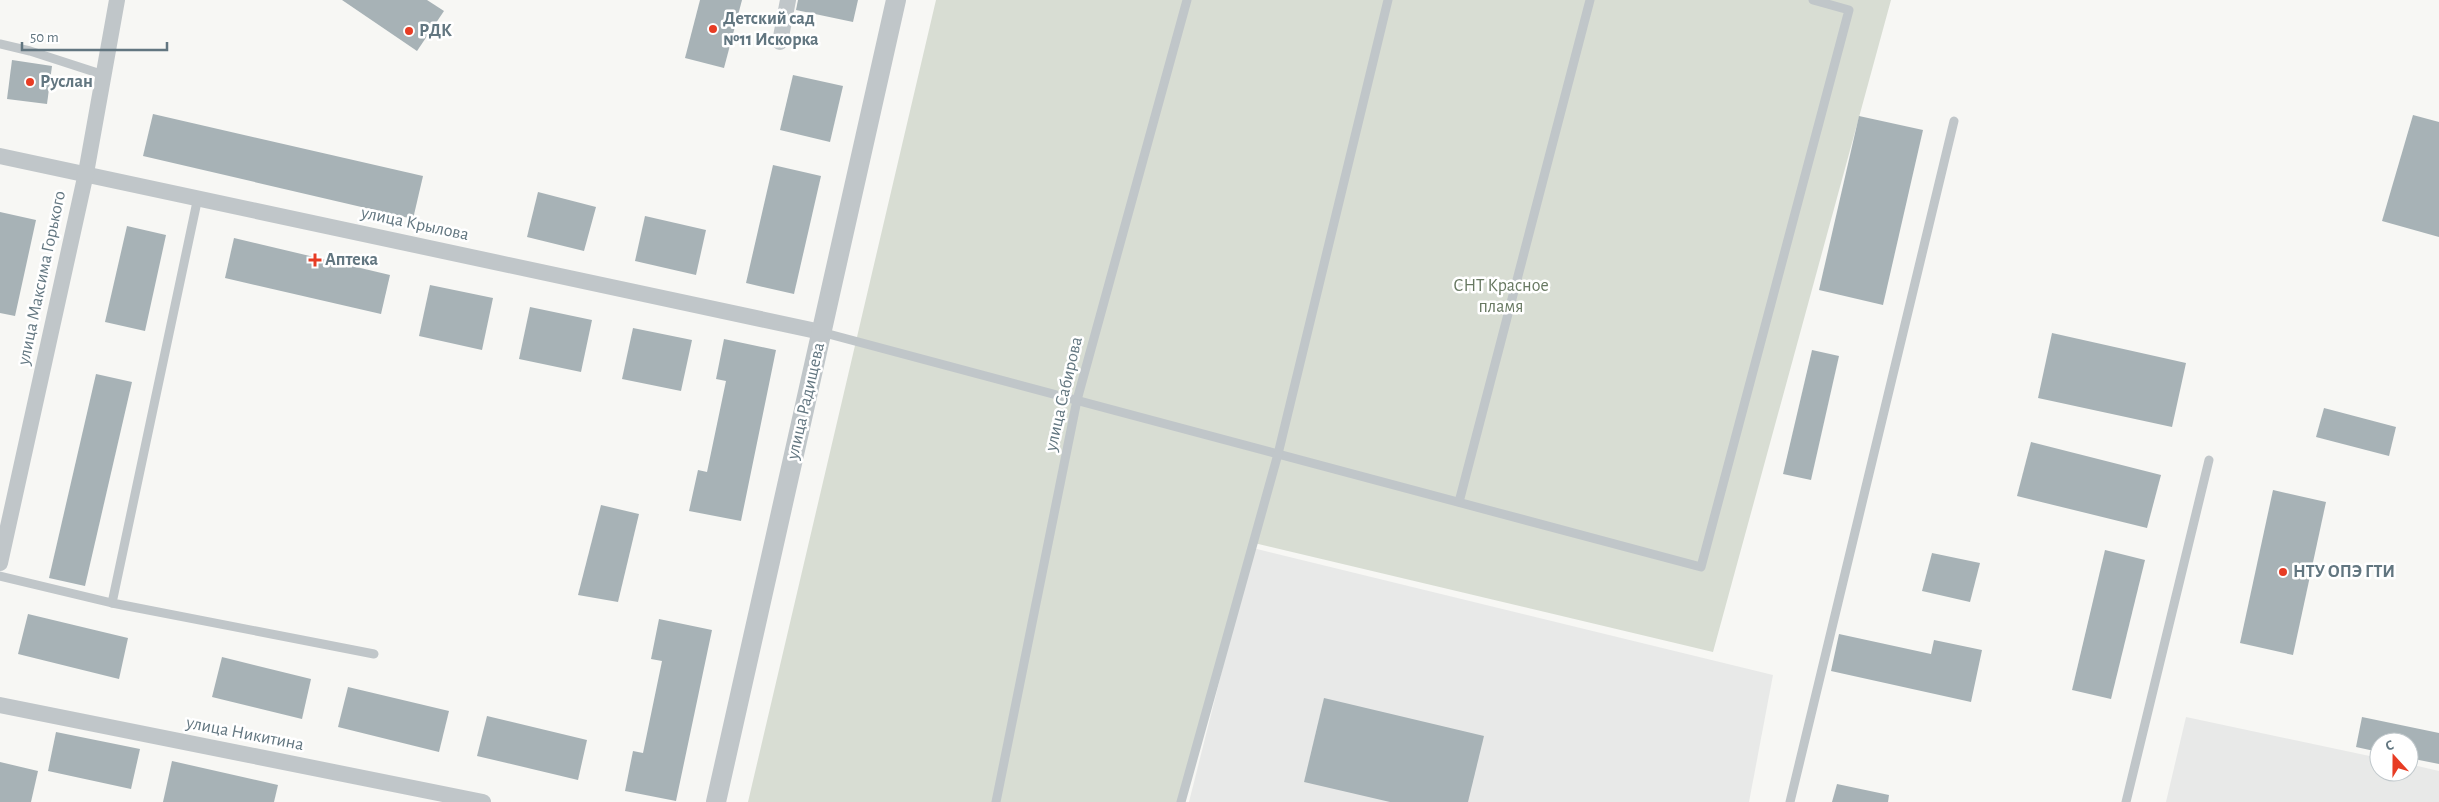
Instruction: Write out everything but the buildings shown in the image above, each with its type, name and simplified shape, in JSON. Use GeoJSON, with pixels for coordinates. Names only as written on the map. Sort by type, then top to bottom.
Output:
{"type":"FeatureCollection","features":[{"type":"Feature","properties":{"kind":"street","name":"улица Максима Горького"},"geometry":{"type":"LineString","coordinates":[[0,563],[86,173],[117,0]]}},
{"type":"Feature","properties":{"kind":"street"},"geometry":{"type":"LineString","coordinates":[[780,42],[788,0]]}},
{"type":"Feature","properties":{"kind":"street","name":"улица Радищева"},"geometry":{"type":"LineString","coordinates":[[716,802],[896,0]]}},
{"type":"Feature","properties":{"kind":"street","name":"улица Крылова"},"geometry":{"type":"LineString","coordinates":[[0,156],[821,332]]}},
{"type":"Feature","properties":{"kind":"street","name":"улица Никитина"},"geometry":{"type":"LineString","coordinates":[[0,705],[483,802]]}},
{"type":"Feature","properties":{"kind":"lane","name":"улица Сабирова"},"geometry":{"type":"LineString","coordinates":[[996,802],[1077,400],[1187,0]]}},
{"type":"Feature","properties":{"kind":"lane"},"geometry":{"type":"LineString","coordinates":[[1181,802],[1278,454],[1388,0]]}},
{"type":"Feature","properties":{"kind":"lane"},"geometry":{"type":"LineString","coordinates":[[1459,502],[1590,0]]}},
{"type":"Feature","properties":{"kind":"lane"},"geometry":{"type":"LineString","coordinates":[[821,332],[1701,567],[1849,10],[1813,0]]}},
{"type":"Feature","properties":{"kind":"lane"},"geometry":{"type":"LineString","coordinates":[[0,44],[30,51],[104,76]]}},
{"type":"Feature","properties":{"kind":"lane"},"geometry":{"type":"LineString","coordinates":[[1790,802],[1954,121]]}},
{"type":"Feature","properties":{"kind":"lane"},"geometry":{"type":"LineString","coordinates":[[112,603],[198,197]]}},
{"type":"Feature","properties":{"kind":"lane"},"geometry":{"type":"LineString","coordinates":[[2126,802],[2209,460]]}},
{"type":"Feature","properties":{"kind":"lane"},"geometry":{"type":"LineString","coordinates":[[0,576],[112,603],[374,654]]}},
{"type":"Feature","properties":{"kind":"shaded area"},"geometry":{"type":"Polygon","coordinates":[[[1253,548],[1773,675],[1749,802],[1189,802],[1253,548]]]}},
{"type":"Feature","properties":{"kind":"shaded area"},"geometry":{"type":"Polygon","coordinates":[[[2186,717],[2369,756],[2369,782],[2419,782],[2419,766],[2439,771],[2439,802],[2166,802],[2186,717]]]}},
{"type":"Feature","properties":{"kind":"green space","name":"СНТ Красное пламя"},"geometry":{"type":"Polygon","coordinates":[[[936,0],[1891,0],[1713,652],[1250,542],[1183,802],[748,802],[936,0]]]}},
{"type":"Feature","properties":{"kind":"place","name":"Детский сад №11 Искорка"},"geometry":{"type":"Point","coordinates":[713,29]}},
{"type":"Feature","properties":{"kind":"place","name":"РДК"},"geometry":{"type":"Point","coordinates":[409,31]}},
{"type":"Feature","properties":{"kind":"place","name":"Руслан"},"geometry":{"type":"Point","coordinates":[30,82]}},
{"type":"Feature","properties":{"kind":"place","name":"Аптека"},"geometry":{"type":"Point","coordinates":[315,260]}},
{"type":"Feature","properties":{"kind":"place","name":"НТУ ОПЭ ГТИ"},"geometry":{"type":"Point","coordinates":[2283,572]}}]}
